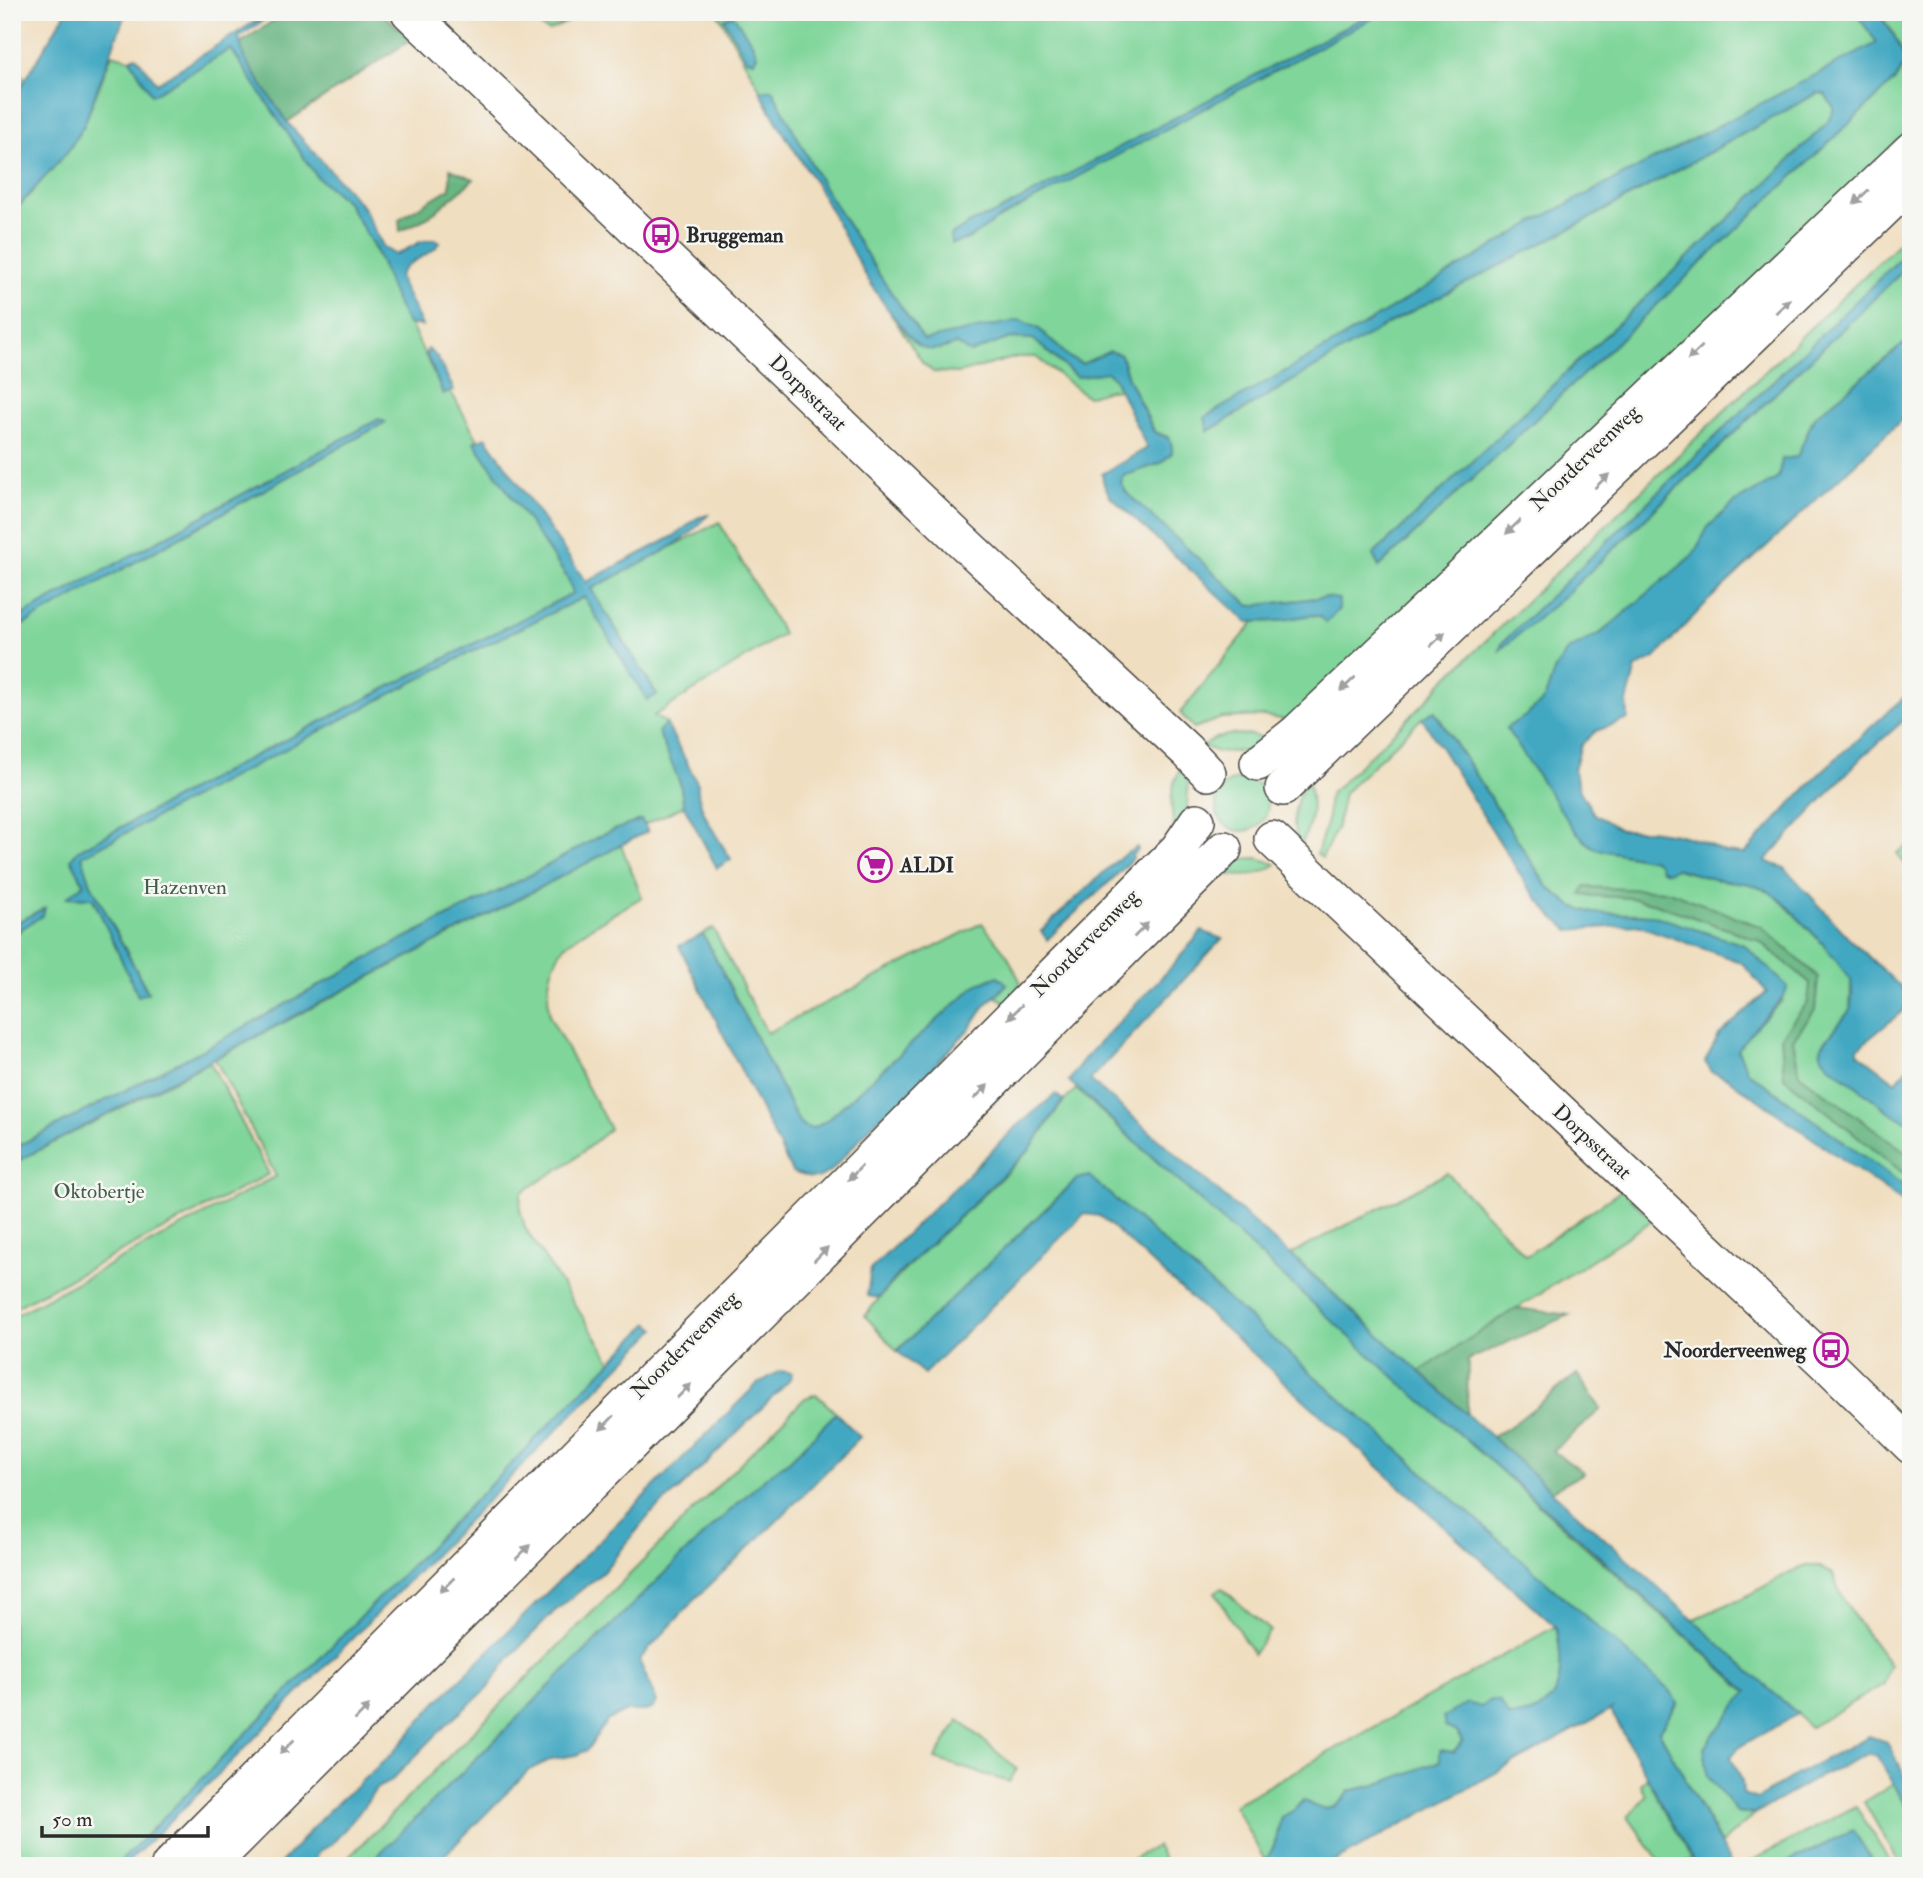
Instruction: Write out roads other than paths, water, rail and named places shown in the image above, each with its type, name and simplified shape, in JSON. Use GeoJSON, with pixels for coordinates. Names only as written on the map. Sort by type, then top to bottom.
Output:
{"type":"FeatureCollection","features":[{"type":"Feature","properties":{"kind":"street","name":"Dorpsstraat"},"geometry":{"type":"LineString","coordinates":[[409,12],[1208,773]]}},
{"type":"Feature","properties":{"kind":"street","name":"Noorderveenweg"},"geometry":{"type":"LineString","coordinates":[[1258,763],[1296,733],[1911,150]]}},
{"type":"Feature","properties":{"kind":"street","name":"Noorderveenweg"},"geometry":{"type":"LineString","coordinates":[[1283,788],[1911,183]]}},
{"type":"Feature","properties":{"kind":"street"},"geometry":{"type":"LineString","coordinates":[[1241,760],[1258,763],[1273,773],[1283,788],[1287,806],[1283,824],[1272,839],[1258,849],[1241,852],[1224,849],[1212,842],[1197,821],[1195,804],[1198,788],[1208,773],[1223,763],[1241,760]]}},
{"type":"Feature","properties":{"kind":"street","name":"Noorderveenweg"},"geometry":{"type":"LineString","coordinates":[[169,1866],[1178,849],[1197,821]]}},
{"type":"Feature","properties":{"kind":"street","name":"Dorpsstraat"},"geometry":{"type":"LineString","coordinates":[[1272,839],[1911,1446]]}},
{"type":"Feature","properties":{"kind":"street","name":"Noorderveenweg"},"geometry":{"type":"LineString","coordinates":[[210,1866],[1224,849]]}},
{"type":"Feature","properties":{"kind":"water"},"geometry":{"type":"Polygon","coordinates":[[[66,12],[126,12],[84,125],[68,151],[12,214],[12,102],[66,12]]]}},
{"type":"Feature","properties":{"kind":"water"},"geometry":{"type":"Polygon","coordinates":[[[270,12],[276,12],[239,37],[244,58],[287,122],[363,207],[383,246],[396,255],[420,242],[435,239],[440,242],[432,251],[409,264],[399,275],[422,326],[408,324],[396,302],[375,248],[347,202],[317,177],[231,49],[152,95],[130,59],[136,56],[157,83],[270,12]]]}},
{"type":"Feature","properties":{"kind":"water"},"geometry":{"type":"Polygon","coordinates":[[[1374,12],[1384,12],[998,219],[968,239],[952,244],[950,236],[970,223],[996,213],[1374,12]]]}},
{"type":"Feature","properties":{"kind":"water"},"geometry":{"type":"Polygon","coordinates":[[[1855,12],[1877,12],[1894,37],[1905,64],[1895,80],[1379,567],[1373,555],[1830,120],[1834,108],[1825,94],[1817,93],[1583,222],[1391,322],[1208,431],[1205,417],[1331,345],[1537,220],[1877,43],[1855,12]]]}},
{"type":"Feature","properties":{"kind":"water"},"geometry":{"type":"Polygon","coordinates":[[[733,15],[753,44],[757,55],[754,61],[746,59],[724,19],[733,15]]]}},
{"type":"Feature","properties":{"kind":"water"},"geometry":{"type":"Polygon","coordinates":[[[772,89],[822,184],[924,340],[1020,320],[1038,328],[1070,358],[1082,364],[1110,351],[1121,355],[1128,378],[1154,432],[1168,439],[1172,448],[1172,453],[1161,463],[1123,476],[1121,483],[1127,493],[1250,606],[1325,597],[1339,599],[1339,609],[1326,623],[1320,617],[1312,615],[1277,621],[1247,622],[1111,497],[1104,485],[1102,474],[1147,448],[1114,378],[1107,372],[1077,377],[1033,339],[1010,338],[970,353],[956,344],[933,349],[924,348],[915,342],[889,311],[866,276],[816,184],[760,91],[772,89]]]}},
{"type":"Feature","properties":{"kind":"water"},"geometry":{"type":"Polygon","coordinates":[[[1911,248],[1911,263],[1559,601],[1500,650],[1502,643],[1911,248]]]}},
{"type":"Feature","properties":{"kind":"water"},"geometry":{"type":"Polygon","coordinates":[[[1911,338],[1911,411],[1708,601],[1655,658],[1636,668],[1627,702],[1628,719],[1596,731],[1581,745],[1574,770],[1580,791],[1594,814],[1621,830],[1676,834],[1725,852],[1744,854],[1820,773],[1911,691],[1911,714],[1861,758],[1765,861],[1785,868],[1850,939],[1911,997],[1911,1004],[1858,1048],[1858,1053],[1896,1082],[1911,1064],[1911,1124],[1887,1110],[1822,1057],[1823,1044],[1850,1010],[1851,980],[1823,944],[1785,904],[1768,891],[1750,884],[1713,879],[1675,868],[1668,872],[1661,870],[1654,860],[1596,849],[1572,827],[1506,728],[1544,700],[1555,669],[1568,650],[1601,633],[1693,555],[1708,527],[1734,503],[1778,478],[1782,459],[1797,457],[1814,417],[1911,338]]]}},
{"type":"Feature","properties":{"kind":"water"},"geometry":{"type":"Polygon","coordinates":[[[428,349],[437,357],[454,390],[443,394],[426,353],[428,349]]]}},
{"type":"Feature","properties":{"kind":"water"},"geometry":{"type":"Polygon","coordinates":[[[379,419],[385,422],[12,631],[12,621],[379,419]]]}},
{"type":"Feature","properties":{"kind":"water"},"geometry":{"type":"Polygon","coordinates":[[[486,437],[586,582],[676,535],[697,518],[708,515],[669,548],[591,589],[657,695],[647,700],[584,597],[461,657],[82,856],[91,884],[148,993],[138,996],[93,898],[67,897],[84,884],[71,859],[77,851],[246,760],[573,593],[568,579],[474,442],[486,437]]]}},
{"type":"Feature","properties":{"kind":"water"},"geometry":{"type":"Polygon","coordinates":[[[1434,711],[1547,886],[1572,906],[1593,913],[1652,915],[1744,945],[1788,987],[1778,1003],[1738,1050],[1747,1071],[1911,1191],[1911,1208],[1727,1078],[1712,1072],[1705,1062],[1719,1035],[1767,992],[1741,962],[1637,925],[1569,930],[1553,917],[1528,887],[1422,718],[1434,711]]]}},
{"type":"Feature","properties":{"kind":"water"},"geometry":{"type":"Polygon","coordinates":[[[666,723],[698,784],[700,802],[714,833],[731,859],[717,868],[684,806],[680,783],[658,732],[666,723]]]}},
{"type":"Feature","properties":{"kind":"water"},"geometry":{"type":"Polygon","coordinates":[[[641,820],[648,831],[12,1164],[12,1149],[212,1045],[403,939],[521,880],[604,834],[641,820]]]}},
{"type":"Feature","properties":{"kind":"water"},"geometry":{"type":"Polygon","coordinates":[[[1137,847],[1133,858],[1123,869],[1047,940],[1041,931],[1118,859],[1137,847]]]}},
{"type":"Feature","properties":{"kind":"water"},"geometry":{"type":"Polygon","coordinates":[[[45,908],[43,915],[12,935],[12,925],[45,908]]]}},
{"type":"Feature","properties":{"kind":"water"},"geometry":{"type":"Polygon","coordinates":[[[1202,931],[1222,939],[1090,1080],[1296,1260],[1798,1714],[1739,1747],[1731,1757],[1742,1781],[1743,1794],[1757,1799],[1795,1775],[1869,1736],[1887,1742],[1911,1788],[1911,1813],[1877,1756],[1869,1753],[1821,1776],[1755,1814],[1737,1812],[1708,1777],[1704,1747],[1747,1691],[1580,1539],[1386,1370],[1069,1081],[1082,1061],[1202,931]]]}},
{"type":"Feature","properties":{"kind":"water"},"geometry":{"type":"Polygon","coordinates":[[[703,934],[799,1122],[809,1128],[826,1121],[976,985],[998,976],[1007,984],[905,1097],[874,1123],[831,1171],[818,1178],[810,1178],[792,1172],[679,946],[703,934]]]}},
{"type":"Feature","properties":{"kind":"water"},"geometry":{"type":"Polygon","coordinates":[[[1056,1094],[1063,1100],[1029,1150],[898,1275],[879,1298],[867,1296],[871,1269],[1015,1128],[1056,1094]]]}},
{"type":"Feature","properties":{"kind":"water"},"geometry":{"type":"Polygon","coordinates":[[[1089,1176],[1672,1693],[1677,1704],[1659,1731],[1732,1866],[1696,1866],[1612,1709],[1326,1866],[1257,1866],[1272,1850],[1281,1817],[1293,1811],[1304,1800],[1318,1808],[1329,1808],[1339,1803],[1350,1791],[1376,1785],[1440,1761],[1440,1750],[1454,1752],[1463,1741],[1457,1732],[1445,1727],[1443,1717],[1468,1703],[1481,1707],[1491,1700],[1499,1701],[1509,1716],[1527,1714],[1541,1708],[1551,1699],[1560,1674],[1556,1627],[1100,1216],[1084,1214],[924,1374],[897,1351],[1077,1179],[1089,1176]]]}},
{"type":"Feature","properties":{"kind":"water"},"geometry":{"type":"Polygon","coordinates":[[[649,1323],[656,1329],[231,1762],[124,1866],[116,1866],[649,1323]]]}},
{"type":"Feature","properties":{"kind":"water"},"geometry":{"type":"Polygon","coordinates":[[[780,1371],[792,1373],[789,1381],[680,1489],[651,1513],[603,1572],[554,1612],[510,1657],[487,1689],[446,1725],[391,1781],[377,1788],[358,1814],[332,1844],[319,1852],[310,1866],[278,1866],[329,1810],[392,1754],[434,1705],[757,1384],[780,1371]]]}},
{"type":"Feature","properties":{"kind":"water"},"geometry":{"type":"Polygon","coordinates":[[[836,1413],[860,1437],[695,1599],[639,1660],[657,1702],[652,1709],[627,1711],[608,1720],[587,1750],[576,1755],[552,1759],[529,1770],[434,1866],[367,1866],[691,1547],[766,1477],[790,1460],[836,1413]]]}},
{"type":"Feature","properties":{"kind":"water"},"geometry":{"type":"Polygon","coordinates":[[[1853,1830],[1876,1866],[1782,1866],[1853,1830]]]}},
{"type":"Feature","properties":{"kind":"place","name":"Bruggeman"},"geometry":{"type":"Point","coordinates":[661,235]}},
{"type":"Feature","properties":{"kind":"place","name":"ALDI"},"geometry":{"type":"Point","coordinates":[875,865]}},
{"type":"Feature","properties":{"kind":"place","name":"Noorderveenweg"},"geometry":{"type":"Point","coordinates":[1831,1350]}},
{"type":"Feature","properties":{"kind":"park label","name":"Hazenven"},"geometry":{"type":"Point","coordinates":[185,887]}},
{"type":"Feature","properties":{"kind":"park label","name":"Oktobertje"},"geometry":{"type":"Point","coordinates":[99,1191]}}]}
